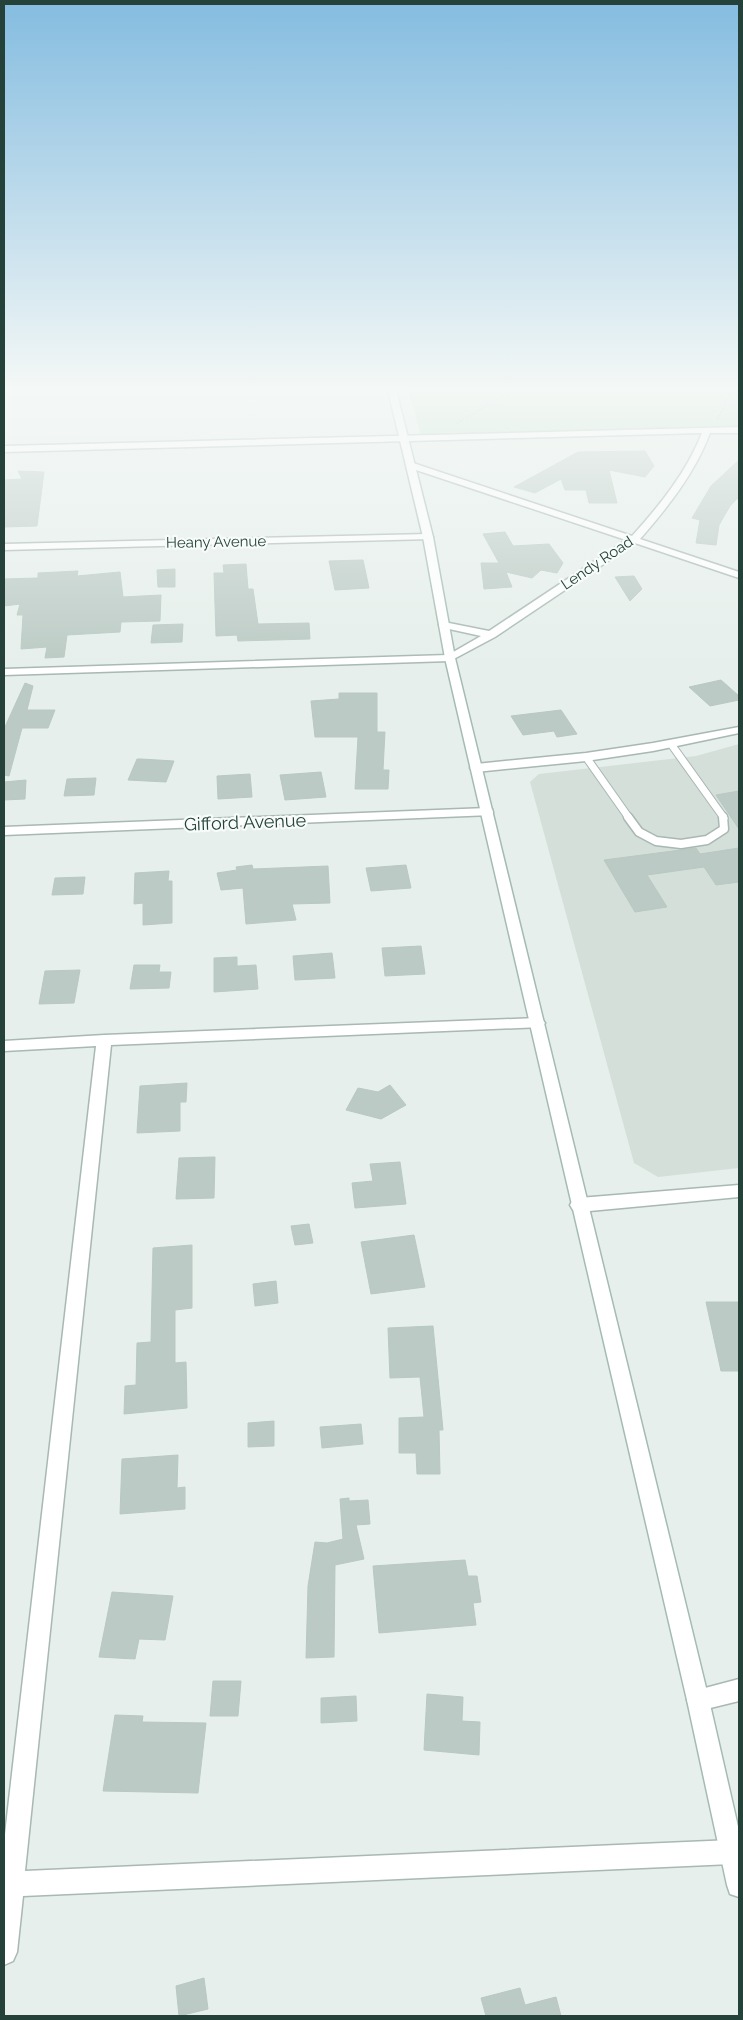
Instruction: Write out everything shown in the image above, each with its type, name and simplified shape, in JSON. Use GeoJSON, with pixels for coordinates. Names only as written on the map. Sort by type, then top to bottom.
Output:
{"type":"FeatureCollection","features":[{"type":"Feature","properties":{"kind":"street"},"geometry":{"type":"LineString","coordinates":[[414,480],[428,537],[450,658],[537,1023],[578,1205],[698,1700],[739,1885]]}},
{"type":"Feature","properties":{"kind":"street"},"geometry":{"type":"LineString","coordinates":[[455,480],[739,575]]}},
{"type":"Feature","properties":{"kind":"street","name":"Lendy Road"},"geometry":{"type":"LineString","coordinates":[[450,658],[491,635],[633,540],[649,523],[681,480]]}},
{"type":"Feature","properties":{"kind":"street","name":"Heany Avenue"},"geometry":{"type":"LineString","coordinates":[[4,547],[428,537]]}},
{"type":"Feature","properties":{"kind":"street"},"geometry":{"type":"LineString","coordinates":[[444,626],[491,635]]}},
{"type":"Feature","properties":{"kind":"street"},"geometry":{"type":"LineString","coordinates":[[4,672],[450,658]]}},
{"type":"Feature","properties":{"kind":"street"},"geometry":{"type":"LineString","coordinates":[[476,768],[586,757],[671,744],[739,730]]}},
{"type":"Feature","properties":{"kind":"street","name":"Gifford Avenue"},"geometry":{"type":"LineString","coordinates":[[4,831],[487,812]]}},
{"type":"Feature","properties":{"kind":"street"},"geometry":{"type":"LineString","coordinates":[[4,1046],[104,1040],[537,1023]]}},
{"type":"Feature","properties":{"kind":"street"},"geometry":{"type":"LineString","coordinates":[[4,1952],[7,1884],[104,1040]]}},
{"type":"Feature","properties":{"kind":"street"},"geometry":{"type":"LineString","coordinates":[[578,1205],[739,1191]]}},
{"type":"Feature","properties":{"kind":"street"},"geometry":{"type":"LineString","coordinates":[[698,1700],[739,1690]]}},
{"type":"Feature","properties":{"kind":"street"},"geometry":{"type":"LineString","coordinates":[[7,1884],[732,1852]]}},
{"type":"Feature","properties":{"kind":"lane"},"geometry":{"type":"LineString","coordinates":[[586,757],[639,832],[656,841],[681,844],[707,840],[724,829],[725,819],[671,744]]}},
{"type":"Feature","properties":{"kind":"shaded area"},"geometry":{"type":"Polygon","coordinates":[[[739,744],[739,1168],[658,1177],[634,1163],[530,782],[539,774],[696,756],[739,744]]]}},
{"type":"Feature","properties":{"kind":"building"},"geometry":{"type":"Polygon","coordinates":[[[4,480],[43,480],[37,526],[4,527],[4,480]]]}},
{"type":"Feature","properties":{"kind":"building"},"geometry":{"type":"Polygon","coordinates":[[[526,480],[559,480],[535,493],[514,487],[526,480]]]}},
{"type":"Feature","properties":{"kind":"building"},"geometry":{"type":"Polygon","coordinates":[[[561,480],[611,480],[617,503],[589,503],[586,490],[565,490],[561,480]]]}},
{"type":"Feature","properties":{"kind":"building"},"geometry":{"type":"Polygon","coordinates":[[[717,480],[739,480],[739,497],[730,506],[719,525],[716,545],[696,543],[700,520],[692,518],[711,486],[717,480]]]}},
{"type":"Feature","properties":{"kind":"building"},"geometry":{"type":"Polygon","coordinates":[[[505,532],[513,546],[549,544],[563,563],[557,573],[541,570],[532,578],[506,572],[512,587],[484,589],[481,563],[499,563],[483,534],[505,532]]]}},
{"type":"Feature","properties":{"kind":"building"},"geometry":{"type":"Polygon","coordinates":[[[363,560],[369,588],[335,590],[329,561],[363,560]]]}},
{"type":"Feature","properties":{"kind":"building"},"geometry":{"type":"Polygon","coordinates":[[[246,564],[248,589],[253,589],[258,624],[309,623],[310,639],[238,641],[237,635],[216,636],[214,573],[224,573],[223,565],[246,564]]]}},
{"type":"Feature","properties":{"kind":"building"},"geometry":{"type":"Polygon","coordinates":[[[175,569],[175,587],[158,587],[157,570],[175,569]]]}},
{"type":"Feature","properties":{"kind":"building"},"geometry":{"type":"Polygon","coordinates":[[[78,571],[77,576],[120,572],[123,597],[161,595],[160,621],[121,622],[120,632],[67,635],[64,657],[45,658],[47,647],[21,649],[23,615],[17,615],[20,604],[4,606],[4,579],[38,578],[38,573],[78,571]]]}},
{"type":"Feature","properties":{"kind":"building"},"geometry":{"type":"Polygon","coordinates":[[[634,576],[642,589],[630,601],[615,577],[634,576]]]}},
{"type":"Feature","properties":{"kind":"building"},"geometry":{"type":"Polygon","coordinates":[[[183,624],[182,642],[151,643],[153,625],[183,624]]]}},
{"type":"Feature","properties":{"kind":"building"},"geometry":{"type":"Polygon","coordinates":[[[721,680],[739,696],[739,700],[710,706],[689,687],[721,680]]]}},
{"type":"Feature","properties":{"kind":"building"},"geometry":{"type":"Polygon","coordinates":[[[25,683],[33,686],[27,710],[55,710],[48,728],[22,728],[9,776],[4,775],[4,729],[25,683]]]}},
{"type":"Feature","properties":{"kind":"building"},"geometry":{"type":"Polygon","coordinates":[[[339,693],[377,693],[377,732],[385,732],[383,770],[389,770],[388,789],[355,789],[358,737],[315,737],[311,701],[339,699],[339,693]]]}},
{"type":"Feature","properties":{"kind":"building"},"geometry":{"type":"Polygon","coordinates":[[[561,710],[577,734],[557,737],[554,731],[523,735],[511,716],[561,710]]]}},
{"type":"Feature","properties":{"kind":"building"},"geometry":{"type":"Polygon","coordinates":[[[137,759],[174,761],[166,782],[128,780],[137,759]]]}},
{"type":"Feature","properties":{"kind":"building"},"geometry":{"type":"Polygon","coordinates":[[[321,772],[326,797],[285,800],[280,775],[321,772]]]}},
{"type":"Feature","properties":{"kind":"building"},"geometry":{"type":"Polygon","coordinates":[[[250,774],[252,797],[218,799],[217,776],[250,774]]]}},
{"type":"Feature","properties":{"kind":"building"},"geometry":{"type":"Polygon","coordinates":[[[96,778],[94,795],[64,796],[67,779],[96,778]]]}},
{"type":"Feature","properties":{"kind":"building"},"geometry":{"type":"Polygon","coordinates":[[[26,780],[25,799],[4,800],[4,782],[26,780]]]}},
{"type":"Feature","properties":{"kind":"building"},"geometry":{"type":"Polygon","coordinates":[[[739,791],[739,829],[716,795],[739,791]]]}},
{"type":"Feature","properties":{"kind":"building"},"geometry":{"type":"Polygon","coordinates":[[[696,848],[700,854],[739,848],[739,882],[716,885],[704,867],[647,875],[667,907],[635,912],[604,860],[696,848]]]}},
{"type":"Feature","properties":{"kind":"building"},"geometry":{"type":"Polygon","coordinates":[[[252,865],[253,869],[328,866],[330,903],[292,904],[296,920],[246,924],[243,888],[221,890],[217,873],[237,870],[236,867],[252,865]]]}},
{"type":"Feature","properties":{"kind":"building"},"geometry":{"type":"Polygon","coordinates":[[[406,865],[411,888],[371,891],[366,868],[406,865]]]}},
{"type":"Feature","properties":{"kind":"building"},"geometry":{"type":"Polygon","coordinates":[[[169,871],[168,881],[172,881],[172,923],[143,925],[143,903],[134,904],[135,873],[169,871]]]}},
{"type":"Feature","properties":{"kind":"building"},"geometry":{"type":"Polygon","coordinates":[[[85,877],[83,894],[52,895],[55,878],[85,877]]]}},
{"type":"Feature","properties":{"kind":"building"},"geometry":{"type":"Polygon","coordinates":[[[421,946],[425,974],[385,976],[382,948],[421,946]]]}},
{"type":"Feature","properties":{"kind":"building"},"geometry":{"type":"Polygon","coordinates":[[[332,953],[335,978],[295,980],[293,956],[332,953]]]}},
{"type":"Feature","properties":{"kind":"building"},"geometry":{"type":"Polygon","coordinates":[[[237,957],[237,966],[256,965],[258,989],[214,992],[214,958],[237,957]]]}},
{"type":"Feature","properties":{"kind":"building"},"geometry":{"type":"Polygon","coordinates":[[[134,965],[160,965],[159,972],[171,972],[169,988],[130,989],[134,965]]]}},
{"type":"Feature","properties":{"kind":"building"},"geometry":{"type":"Polygon","coordinates":[[[80,970],[74,1003],[39,1004],[45,971],[80,970]]]}},
{"type":"Feature","properties":{"kind":"building"},"geometry":{"type":"Polygon","coordinates":[[[187,1083],[186,1102],[180,1102],[180,1131],[137,1133],[140,1086],[187,1083]]]}},
{"type":"Feature","properties":{"kind":"building"},"geometry":{"type":"Polygon","coordinates":[[[390,1085],[406,1105],[381,1119],[346,1110],[358,1088],[378,1092],[390,1085]]]}},
{"type":"Feature","properties":{"kind":"building"},"geometry":{"type":"Polygon","coordinates":[[[215,1157],[214,1198],[176,1199],[179,1158],[215,1157]]]}},
{"type":"Feature","properties":{"kind":"building"},"geometry":{"type":"Polygon","coordinates":[[[400,1162],[406,1204],[355,1208],[352,1183],[373,1181],[370,1164],[400,1162]]]}},
{"type":"Feature","properties":{"kind":"building"},"geometry":{"type":"Polygon","coordinates":[[[309,1224],[313,1243],[295,1245],[291,1226],[309,1224]]]}},
{"type":"Feature","properties":{"kind":"building"},"geometry":{"type":"Polygon","coordinates":[[[414,1235],[425,1287],[371,1294],[361,1242],[414,1235]]]}},
{"type":"Feature","properties":{"kind":"building"},"geometry":{"type":"Polygon","coordinates":[[[192,1245],[192,1308],[175,1310],[175,1363],[186,1362],[187,1408],[124,1414],[125,1386],[136,1385],[137,1343],[151,1342],[153,1248],[192,1245]]]}},
{"type":"Feature","properties":{"kind":"building"},"geometry":{"type":"Polygon","coordinates":[[[276,1281],[278,1303],[255,1306],[253,1284],[276,1281]]]}},
{"type":"Feature","properties":{"kind":"building"},"geometry":{"type":"Polygon","coordinates":[[[706,1302],[739,1302],[739,1371],[721,1371],[706,1302]]]}},
{"type":"Feature","properties":{"kind":"building"},"geometry":{"type":"Polygon","coordinates":[[[433,1326],[443,1430],[439,1430],[440,1474],[417,1474],[416,1453],[399,1453],[399,1418],[424,1417],[420,1377],[390,1378],[388,1328],[433,1326]]]}},
{"type":"Feature","properties":{"kind":"building"},"geometry":{"type":"Polygon","coordinates":[[[274,1421],[274,1446],[248,1447],[248,1423],[274,1421]]]}},
{"type":"Feature","properties":{"kind":"building"},"geometry":{"type":"Polygon","coordinates":[[[361,1424],[363,1444],[322,1448],[320,1427],[361,1424]]]}},
{"type":"Feature","properties":{"kind":"building"},"geometry":{"type":"Polygon","coordinates":[[[178,1455],[177,1488],[185,1487],[185,1509],[120,1514],[122,1459],[178,1455]]]}},
{"type":"Feature","properties":{"kind":"building"},"geometry":{"type":"Polygon","coordinates":[[[349,1498],[349,1501],[368,1500],[370,1524],[356,1525],[364,1559],[335,1565],[334,1657],[306,1658],[308,1586],[315,1542],[327,1543],[343,1539],[340,1499],[349,1498]]]}},
{"type":"Feature","properties":{"kind":"building"},"geometry":{"type":"Polygon","coordinates":[[[465,1560],[468,1576],[477,1576],[481,1602],[473,1603],[476,1625],[379,1633],[373,1566],[465,1560]]]}},
{"type":"Feature","properties":{"kind":"building"},"geometry":{"type":"Polygon","coordinates":[[[112,1592],[173,1596],[165,1640],[139,1639],[135,1659],[99,1657],[112,1592]]]}},
{"type":"Feature","properties":{"kind":"building"},"geometry":{"type":"Polygon","coordinates":[[[213,1681],[241,1681],[238,1716],[210,1716],[213,1681]]]}},
{"type":"Feature","properties":{"kind":"building"},"geometry":{"type":"Polygon","coordinates":[[[427,1694],[463,1697],[462,1721],[480,1722],[479,1755],[424,1750],[427,1694]]]}},
{"type":"Feature","properties":{"kind":"building"},"geometry":{"type":"Polygon","coordinates":[[[356,1696],[357,1721],[321,1723],[321,1698],[356,1696]]]}},
{"type":"Feature","properties":{"kind":"building"},"geometry":{"type":"Polygon","coordinates":[[[115,1715],[143,1716],[142,1722],[206,1723],[198,1793],[103,1791],[115,1715]]]}},
{"type":"Feature","properties":{"kind":"building"},"geometry":{"type":"Polygon","coordinates":[[[204,1978],[208,2009],[179,2016],[176,1986],[204,1978]]]}},
{"type":"Feature","properties":{"kind":"building"},"geometry":{"type":"Polygon","coordinates":[[[520,1988],[525,2005],[556,1997],[561,2016],[486,2016],[481,1998],[520,1988]]]}}]}
